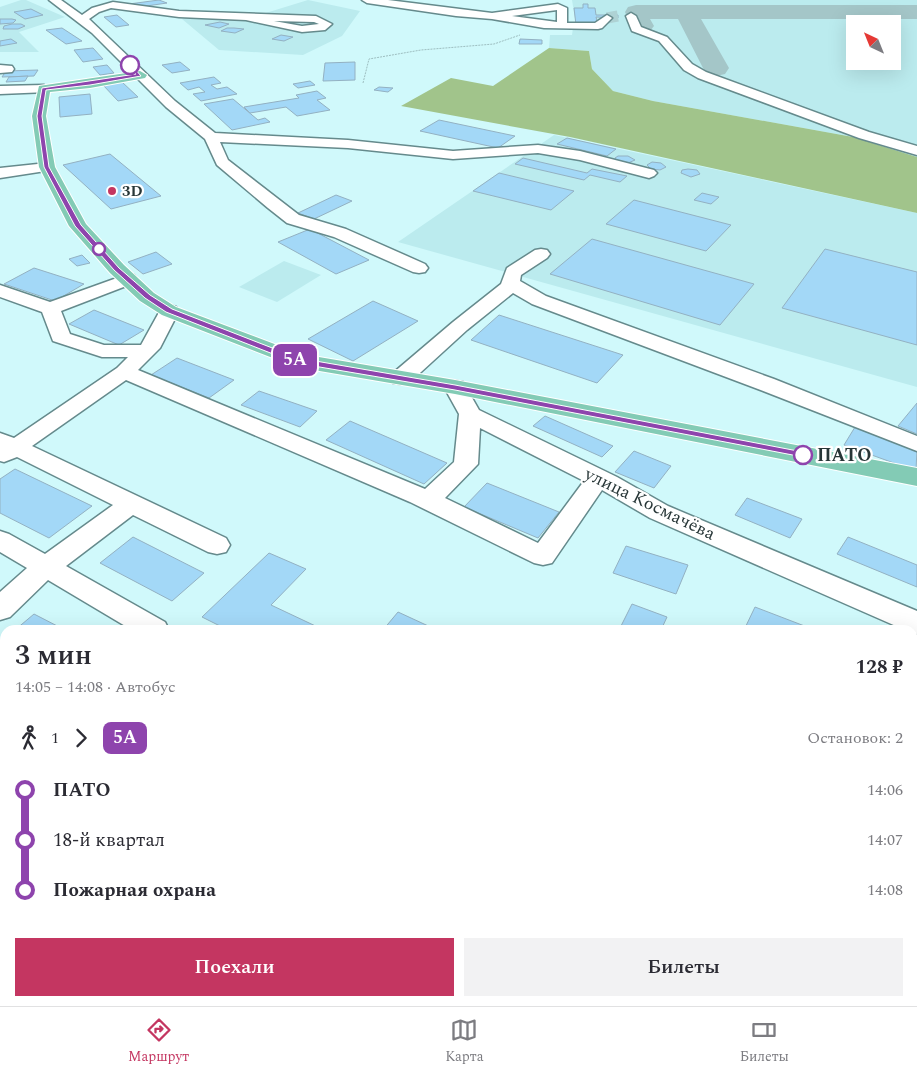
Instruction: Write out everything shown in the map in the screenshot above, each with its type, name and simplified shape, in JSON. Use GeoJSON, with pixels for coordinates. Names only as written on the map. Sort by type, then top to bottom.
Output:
{"type":"FeatureCollection","features":[{"type":"Feature","properties":{"kind":"main road"},"geometry":{"type":"LineString","coordinates":[[140,75],[90,84],[40,85],[39,116],[46,167],[78,226],[128,279],[147,296],[169,311],[296,360],[455,387],[917,476]]}},
{"type":"Feature","properties":{"kind":"street"},"geometry":{"type":"LineString","coordinates":[[84,22],[86,16],[93,11],[113,5],[144,0]]}},
{"type":"Feature","properties":{"kind":"street"},"geometry":{"type":"LineString","coordinates":[[367,0],[562,26],[598,26],[623,17],[636,29],[663,39],[694,71],[864,135],[917,151]]}},
{"type":"Feature","properties":{"kind":"street"},"geometry":{"type":"LineString","coordinates":[[57,1],[77,6],[113,5],[116,8],[179,14],[316,19],[327,24],[322,28],[305,29],[248,17]]}},
{"type":"Feature","properties":{"kind":"street"},"geometry":{"type":"LineString","coordinates":[[57,1],[84,22],[188,120],[211,136],[348,144],[453,155],[538,149],[551,150],[649,173]]}},
{"type":"Feature","properties":{"kind":"street"},"geometry":{"type":"LineString","coordinates":[[138,10],[196,3]]}},
{"type":"Feature","properties":{"kind":"street"},"geometry":{"type":"LineString","coordinates":[[263,18],[270,6]]}},
{"type":"Feature","properties":{"kind":"street"},"geometry":{"type":"LineString","coordinates":[[492,16],[559,7],[562,8],[562,26]]}},
{"type":"Feature","properties":{"kind":"street"},"geometry":{"type":"LineString","coordinates":[[0,90],[40,85]]}},
{"type":"Feature","properties":{"kind":"street"},"geometry":{"type":"LineString","coordinates":[[211,136],[222,162],[274,206],[293,219],[340,233],[419,268]]}},
{"type":"Feature","properties":{"kind":"street"},"geometry":{"type":"LineString","coordinates":[[0,173],[46,167]]}},
{"type":"Feature","properties":{"kind":"street"},"geometry":{"type":"LineString","coordinates":[[541,254],[513,272],[510,283],[540,300],[766,384],[917,444]]}},
{"type":"Feature","properties":{"kind":"street"},"geometry":{"type":"LineString","coordinates":[[0,291],[50,308],[128,279]]}},
{"type":"Feature","properties":{"kind":"street"},"geometry":{"type":"LineString","coordinates":[[401,378],[460,326],[513,284]]}},
{"type":"Feature","properties":{"kind":"street"},"geometry":{"type":"LineString","coordinates":[[50,308],[60,330],[60,337],[102,351],[146,351]]}},
{"type":"Feature","properties":{"kind":"street"},"geometry":{"type":"LineString","coordinates":[[5,449],[124,372],[150,348],[169,311]]}},
{"type":"Feature","properties":{"kind":"street"},"geometry":{"type":"LineString","coordinates":[[124,372],[428,500],[542,556],[598,478]]}},
{"type":"Feature","properties":{"kind":"street"},"geometry":{"type":"LineString","coordinates":[[428,500],[466,464],[470,414],[455,387]]}},
{"type":"Feature","properties":{"kind":"street","name":"улица Космачёва"},"geometry":{"type":"LineString","coordinates":[[470,414],[598,478],[659,512],[917,623]]}},
{"type":"Feature","properties":{"kind":"street"},"geometry":{"type":"LineString","coordinates":[[5,449],[131,504],[217,545]]}},
{"type":"Feature","properties":{"kind":"street"},"geometry":{"type":"LineString","coordinates":[[0,609],[45,567],[131,504]]}},
{"type":"Feature","properties":{"kind":"street"},"geometry":{"type":"LineString","coordinates":[[0,540],[146,625]]}},
{"type":"Feature","properties":{"kind":"path"},"geometry":{"type":"LineString","coordinates":[[363,84],[369,58],[421,50],[494,44],[507,41],[524,33],[533,25],[531,23]]}},
{"type":"Feature","properties":{"kind":"shaded area"},"geometry":{"type":"Polygon","coordinates":[[[26,0],[65,17],[19,32],[39,52],[0,52],[0,7],[26,0]]]}},
{"type":"Feature","properties":{"kind":"shaded area"},"geometry":{"type":"Polygon","coordinates":[[[308,0],[360,11],[342,36],[303,55],[219,50],[182,19],[196,14],[256,16],[308,0]]]}},
{"type":"Feature","properties":{"kind":"shaded area"},"geometry":{"type":"Polygon","coordinates":[[[572,0],[917,0],[917,157],[853,137],[653,101],[613,91],[592,69],[589,51],[549,48],[550,35],[572,35],[573,28],[576,25],[572,0]]]}},
{"type":"Feature","properties":{"kind":"shaded area"},"geometry":{"type":"Polygon","coordinates":[[[554,135],[917,213],[917,387],[398,242],[554,135]]]}},
{"type":"Feature","properties":{"kind":"shaded area"},"geometry":{"type":"Polygon","coordinates":[[[284,261],[321,275],[277,302],[239,287],[284,261]]]}},
{"type":"Feature","properties":{"kind":"green space"},"geometry":{"type":"Polygon","coordinates":[[[549,48],[589,51],[592,69],[613,91],[653,101],[853,137],[917,157],[917,213],[570,137],[401,106],[451,78],[493,86],[549,48]]]}},
{"type":"Feature","properties":{"kind":"building"},"geometry":{"type":"Polygon","coordinates":[[[159,0],[167,3],[133,8],[129,4],[159,0]]]}},
{"type":"Feature","properties":{"kind":"building"},"geometry":{"type":"Polygon","coordinates":[[[583,4],[588,4],[588,8],[595,8],[596,15],[618,15],[618,18],[596,17],[598,25],[576,25],[574,8],[583,8],[583,4]]]}},
{"type":"Feature","properties":{"kind":"building"},"geometry":{"type":"Polygon","coordinates":[[[31,9],[43,15],[25,19],[14,12],[31,9]]]}},
{"type":"Feature","properties":{"kind":"building"},"geometry":{"type":"Polygon","coordinates":[[[117,15],[129,25],[116,27],[104,17],[117,15]]]}},
{"type":"Feature","properties":{"kind":"building"},"geometry":{"type":"Polygon","coordinates":[[[0,19],[16,20],[13,23],[0,24],[0,19]]]}},
{"type":"Feature","properties":{"kind":"building"},"geometry":{"type":"Polygon","coordinates":[[[220,22],[229,24],[219,28],[205,25],[220,22]]]}},
{"type":"Feature","properties":{"kind":"building"},"geometry":{"type":"Polygon","coordinates":[[[12,24],[25,26],[18,29],[3,29],[4,26],[12,24]]]}},
{"type":"Feature","properties":{"kind":"building"},"geometry":{"type":"Polygon","coordinates":[[[62,28],[82,41],[66,44],[46,30],[62,28]]]}},
{"type":"Feature","properties":{"kind":"building"},"geometry":{"type":"Polygon","coordinates":[[[227,28],[244,29],[235,33],[221,31],[227,28]]]}},
{"type":"Feature","properties":{"kind":"building"},"geometry":{"type":"Polygon","coordinates":[[[281,35],[293,37],[284,41],[272,39],[281,35]]]}},
{"type":"Feature","properties":{"kind":"building"},"geometry":{"type":"Polygon","coordinates":[[[11,39],[17,43],[0,46],[0,41],[11,39]]]}},
{"type":"Feature","properties":{"kind":"building"},"geometry":{"type":"Polygon","coordinates":[[[520,39],[542,40],[542,44],[519,44],[520,39]]]}},
{"type":"Feature","properties":{"kind":"building"},"geometry":{"type":"Polygon","coordinates":[[[93,48],[103,59],[83,62],[74,50],[93,48]]]}},
{"type":"Feature","properties":{"kind":"building"},"geometry":{"type":"Polygon","coordinates":[[[180,62],[190,70],[172,73],[162,65],[180,62]]]}},
{"type":"Feature","properties":{"kind":"building"},"geometry":{"type":"Polygon","coordinates":[[[355,62],[355,80],[323,81],[325,63],[355,62]]]}},
{"type":"Feature","properties":{"kind":"building"},"geometry":{"type":"Polygon","coordinates":[[[107,65],[114,73],[100,75],[93,67],[107,65]]]}},
{"type":"Feature","properties":{"kind":"building"},"geometry":{"type":"Polygon","coordinates":[[[38,70],[34,76],[2,77],[6,71],[38,70]]]}},
{"type":"Feature","properties":{"kind":"building"},"geometry":{"type":"Polygon","coordinates":[[[28,76],[25,81],[6,82],[9,77],[28,76]]]}},
{"type":"Feature","properties":{"kind":"building"},"geometry":{"type":"Polygon","coordinates":[[[214,77],[221,83],[211,85],[217,89],[227,87],[237,94],[201,101],[193,94],[205,92],[199,87],[188,90],[180,83],[214,77]]]}},
{"type":"Feature","properties":{"kind":"building"},"geometry":{"type":"Polygon","coordinates":[[[310,81],[315,85],[298,88],[293,84],[310,81]]]}},
{"type":"Feature","properties":{"kind":"building"},"geometry":{"type":"Polygon","coordinates":[[[122,82],[138,97],[118,101],[103,85],[122,82]]]}},
{"type":"Feature","properties":{"kind":"building"},"geometry":{"type":"Polygon","coordinates":[[[379,87],[393,88],[388,92],[374,90],[379,87]]]}},
{"type":"Feature","properties":{"kind":"building"},"geometry":{"type":"Polygon","coordinates":[[[317,91],[326,98],[317,100],[330,110],[297,116],[286,107],[250,113],[244,107],[299,98],[296,95],[317,91]]]}},
{"type":"Feature","properties":{"kind":"building"},"geometry":{"type":"Polygon","coordinates":[[[90,94],[92,114],[60,117],[59,97],[90,94]]]}},
{"type":"Feature","properties":{"kind":"building"},"geometry":{"type":"Polygon","coordinates":[[[233,99],[258,120],[265,118],[270,122],[232,130],[204,104],[233,99]]]}},
{"type":"Feature","properties":{"kind":"building"},"geometry":{"type":"Polygon","coordinates":[[[439,120],[515,136],[498,148],[420,131],[439,120]]]}},
{"type":"Feature","properties":{"kind":"building"},"geometry":{"type":"Polygon","coordinates":[[[567,138],[616,149],[607,156],[557,144],[567,138]]]}},
{"type":"Feature","properties":{"kind":"building"},"geometry":{"type":"Polygon","coordinates":[[[110,154],[161,196],[111,209],[63,165],[110,154]]]}},
{"type":"Feature","properties":{"kind":"building"},"geometry":{"type":"Polygon","coordinates":[[[618,156],[628,156],[635,160],[628,163],[616,161],[615,158],[618,156]]]}},
{"type":"Feature","properties":{"kind":"building"},"geometry":{"type":"Polygon","coordinates":[[[523,158],[587,173],[592,169],[627,176],[620,182],[590,175],[584,180],[515,164],[523,158]]]}},
{"type":"Feature","properties":{"kind":"building"},"geometry":{"type":"Polygon","coordinates":[[[652,162],[661,163],[666,167],[660,170],[651,169],[647,165],[652,162]]]}},
{"type":"Feature","properties":{"kind":"building"},"geometry":{"type":"Polygon","coordinates":[[[682,170],[697,170],[700,174],[691,177],[681,173],[682,170]]]}},
{"type":"Feature","properties":{"kind":"building"},"geometry":{"type":"Polygon","coordinates":[[[499,173],[574,191],[551,210],[473,191],[499,173]]]}},
{"type":"Feature","properties":{"kind":"building"},"geometry":{"type":"Polygon","coordinates":[[[702,193],[719,197],[711,204],[694,200],[702,193]]]}},
{"type":"Feature","properties":{"kind":"building"},"geometry":{"type":"Polygon","coordinates":[[[336,195],[352,201],[314,219],[298,213],[336,195]]]}},
{"type":"Feature","properties":{"kind":"building"},"geometry":{"type":"Polygon","coordinates":[[[634,200],[731,225],[706,251],[606,224],[634,200]]]}},
{"type":"Feature","properties":{"kind":"building"},"geometry":{"type":"Polygon","coordinates":[[[310,229],[369,260],[336,274],[278,242],[310,229]]]}},
{"type":"Feature","properties":{"kind":"building"},"geometry":{"type":"Polygon","coordinates":[[[592,239],[754,284],[720,325],[550,274],[592,239]]]}},
{"type":"Feature","properties":{"kind":"building"},"geometry":{"type":"Polygon","coordinates":[[[825,249],[917,272],[917,345],[782,308],[825,249]]]}},
{"type":"Feature","properties":{"kind":"building"},"geometry":{"type":"Polygon","coordinates":[[[156,252],[172,264],[143,274],[128,262],[156,252]]]}},
{"type":"Feature","properties":{"kind":"building"},"geometry":{"type":"Polygon","coordinates":[[[82,255],[90,263],[77,266],[69,259],[82,255]]]}},
{"type":"Feature","properties":{"kind":"building"},"geometry":{"type":"Polygon","coordinates":[[[34,268],[84,284],[55,301],[4,284],[34,268]]]}},
{"type":"Feature","properties":{"kind":"building"},"geometry":{"type":"Polygon","coordinates":[[[373,301],[418,321],[353,361],[308,339],[373,301]]]}},
{"type":"Feature","properties":{"kind":"building"},"geometry":{"type":"Polygon","coordinates":[[[94,310],[144,330],[119,345],[69,324],[94,310]]]}},
{"type":"Feature","properties":{"kind":"building"},"geometry":{"type":"Polygon","coordinates":[[[499,315],[623,355],[597,383],[471,340],[499,315]]]}},
{"type":"Feature","properties":{"kind":"building"},"geometry":{"type":"Polygon","coordinates":[[[177,358],[234,380],[209,398],[151,375],[177,358]]]}},
{"type":"Feature","properties":{"kind":"building"},"geometry":{"type":"Polygon","coordinates":[[[259,391],[317,411],[300,427],[241,405],[259,391]]]}},
{"type":"Feature","properties":{"kind":"building"},"geometry":{"type":"Polygon","coordinates":[[[917,403],[917,434],[898,426],[917,403]]]}},
{"type":"Feature","properties":{"kind":"building"},"geometry":{"type":"Polygon","coordinates":[[[545,416],[613,446],[602,457],[533,426],[545,416]]]}},
{"type":"Feature","properties":{"kind":"building"},"geometry":{"type":"Polygon","coordinates":[[[350,421],[447,463],[424,484],[326,440],[350,421]]]}},
{"type":"Feature","properties":{"kind":"building"},"geometry":{"type":"Polygon","coordinates":[[[855,427],[917,448],[916,471],[844,445],[855,427]]]}},
{"type":"Feature","properties":{"kind":"building"},"geometry":{"type":"Polygon","coordinates":[[[634,451],[671,466],[654,488],[615,472],[634,451]]]}},
{"type":"Feature","properties":{"kind":"building"},"geometry":{"type":"Polygon","coordinates":[[[15,469],[92,506],[49,538],[0,513],[0,479],[15,469]]]}},
{"type":"Feature","properties":{"kind":"building"},"geometry":{"type":"Polygon","coordinates":[[[487,483],[559,512],[538,538],[464,507],[487,483]]]}},
{"type":"Feature","properties":{"kind":"building"},"geometry":{"type":"Polygon","coordinates":[[[747,498],[802,519],[790,538],[735,515],[747,498]]]}},
{"type":"Feature","properties":{"kind":"building"},"geometry":{"type":"Polygon","coordinates":[[[133,537],[204,573],[172,601],[100,563],[133,537]]]}},
{"type":"Feature","properties":{"kind":"building"},"geometry":{"type":"Polygon","coordinates":[[[848,537],[917,565],[917,587],[837,554],[848,537]]]}},
{"type":"Feature","properties":{"kind":"building"},"geometry":{"type":"Polygon","coordinates":[[[626,546],[688,565],[676,594],[613,573],[626,546]]]}},
{"type":"Feature","properties":{"kind":"building"},"geometry":{"type":"Polygon","coordinates":[[[269,553],[306,569],[271,605],[313,625],[218,625],[202,617],[269,553]]]}},
{"type":"Feature","properties":{"kind":"building"},"geometry":{"type":"Polygon","coordinates":[[[632,604],[667,617],[663,625],[622,625],[632,604]]]}},
{"type":"Feature","properties":{"kind":"building"},"geometry":{"type":"Polygon","coordinates":[[[755,607],[802,625],[746,625],[755,607]]]}},
{"type":"Feature","properties":{"kind":"building"},"geometry":{"type":"Polygon","coordinates":[[[398,612],[426,625],[387,625],[398,612]]]}},
{"type":"Feature","properties":{"kind":"building"},"geometry":{"type":"Polygon","coordinates":[[[34,614],[55,625],[21,625],[34,614]]]}},
{"type":"Feature","properties":{"kind":"taxiway"},"geometry":{"type":"LineString","coordinates":[[642,26],[636,12],[686,12]]}},
{"type":"Feature","properties":{"kind":"taxiway"},"geometry":{"type":"LineString","coordinates":[[686,12],[917,12]]}},
{"type":"Feature","properties":{"kind":"taxiway"},"geometry":{"type":"LineString","coordinates":[[686,12],[716,68]]}},
{"type":"Feature","properties":{"kind":"tunnel"},"geometry":{"type":"LineString","coordinates":[[607,18],[618,16]]}},
{"type":"Feature","properties":{"kind":"bus line","name":"5А"},"geometry":{"type":"LineString","coordinates":[[130,65],[140,75],[90,84],[44,89],[39,116],[46,167],[78,226],[117,269],[147,296],[169,311],[296,360],[455,387],[803,455]]}},
{"type":"Feature","properties":{"kind":"place","name":"3D"},"geometry":{"type":"Point","coordinates":[112,191]}},
{"type":"Feature","properties":{"kind":"place","name":"ПАТО"},"geometry":{"type":"Point","coordinates":[803,455]}}]}
